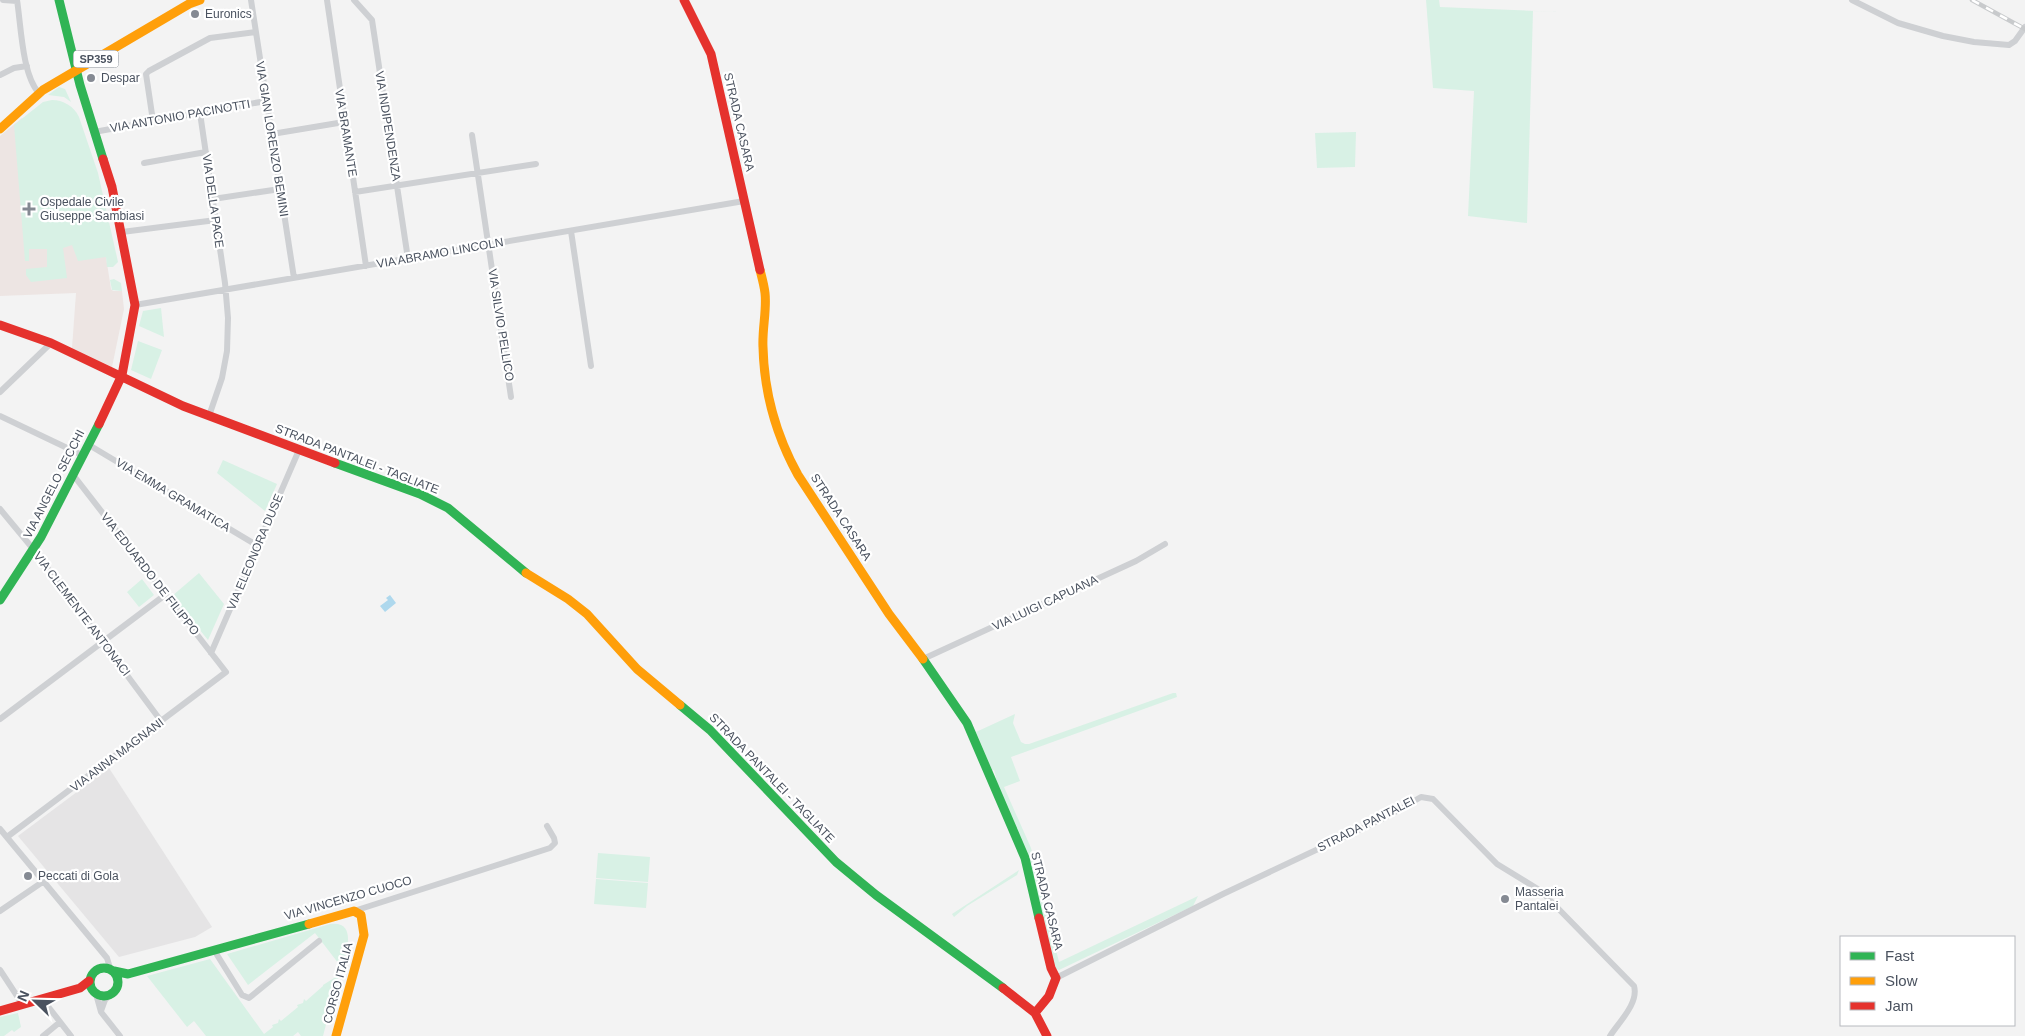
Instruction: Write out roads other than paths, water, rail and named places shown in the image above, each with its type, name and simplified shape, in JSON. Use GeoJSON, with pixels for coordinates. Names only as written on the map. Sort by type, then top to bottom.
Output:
{"type":"FeatureCollection","features":[{"type":"Feature","properties":{"kind":"street"},"geometry":{"type":"LineString","coordinates":[[3,0],[17,0],[27,66],[34,88],[39,93]]}},
{"type":"Feature","properties":{"kind":"street","name":"VIA ANGELO SECCHI"},"geometry":{"type":"LineString","coordinates":[[0,600],[34,550],[74,476],[122,375],[135,305],[112,187],[76,70],[59,0]]}},
{"type":"Feature","properties":{"kind":"street","name":"SP359"},"geometry":{"type":"LineString","coordinates":[[0,128],[39,93],[189,2],[200,0]]}},
{"type":"Feature","properties":{"kind":"street","name":"VIA GIAN LORENZO BEMINI"},"geometry":{"type":"LineString","coordinates":[[252,0],[294,278]]}},
{"type":"Feature","properties":{"kind":"street","name":"VIA BRAMANTE"},"geometry":{"type":"LineString","coordinates":[[326,0],[366,266]]}},
{"type":"Feature","properties":{"kind":"street","name":"VIA INDIPENDENZA"},"geometry":{"type":"LineString","coordinates":[[354,0],[372,20],[408,259]]}},
{"type":"Feature","properties":{"kind":"street","name":"STRADA CASARA"},"geometry":{"type":"LineString","coordinates":[[684,0],[711,54],[755,244],[765,294],[763,347],[765,376],[775,424],[785,451],[889,614],[967,723],[1025,858],[1051,968],[1056,978]]}},
{"type":"Feature","properties":{"kind":"street"},"geometry":{"type":"LineString","coordinates":[[1852,0],[1898,24],[1960,40],[2008,45],[2015,41],[2025,27]]}},
{"type":"Feature","properties":{"kind":"street"},"geometry":{"type":"LineString","coordinates":[[153,121],[146,74],[148,71],[210,38],[256,32]]}},
{"type":"Feature","properties":{"kind":"street"},"geometry":{"type":"LineString","coordinates":[[0,75],[14,68],[27,66]]}},
{"type":"Feature","properties":{"kind":"street","name":"VIA ANTONIO PACINOTTI"},"geometry":{"type":"LineString","coordinates":[[94,132],[266,101]]}},
{"type":"Feature","properties":{"kind":"street","name":"VIA DELLA PACE"},"geometry":{"type":"LineString","coordinates":[[200,113],[228,318],[227,351],[222,378],[209,416]]}},
{"type":"Feature","properties":{"kind":"street"},"geometry":{"type":"LineString","coordinates":[[272,134],[344,122]]}},
{"type":"Feature","properties":{"kind":"street","name":"VIA SILVIO PELLICO"},"geometry":{"type":"LineString","coordinates":[[472,135],[512,397]]}},
{"type":"Feature","properties":{"kind":"street"},"geometry":{"type":"LineString","coordinates":[[144,163],[206,152]]}},
{"type":"Feature","properties":{"kind":"street"},"geometry":{"type":"LineString","coordinates":[[355,192],[536,164]]}},
{"type":"Feature","properties":{"kind":"street"},"geometry":{"type":"LineString","coordinates":[[213,199],[280,189]]}},
{"type":"Feature","properties":{"kind":"street","name":"VIA ABRAMO LINCOLN"},"geometry":{"type":"LineString","coordinates":[[135,305],[744,201]]}},
{"type":"Feature","properties":{"kind":"street"},"geometry":{"type":"LineString","coordinates":[[122,232],[216,220]]}},
{"type":"Feature","properties":{"kind":"street"},"geometry":{"type":"LineString","coordinates":[[571,231],[591,366]]}},
{"type":"Feature","properties":{"kind":"street","name":"STRADA PANTALEI - TAGLIATE"},"geometry":{"type":"LineString","coordinates":[[0,325],[51,343],[122,375],[183,406],[420,494],[448,508],[530,576],[568,598],[587,614],[637,669],[710,730],[836,862],[876,895],[1035,1013]]}},
{"type":"Feature","properties":{"kind":"street"},"geometry":{"type":"LineString","coordinates":[[0,392],[51,343]]}},
{"type":"Feature","properties":{"kind":"street"},"geometry":{"type":"LineString","coordinates":[[0,416],[84,456]]}},
{"type":"Feature","properties":{"kind":"street","name":"VIA EMMA GRAMATICA"},"geometry":{"type":"LineString","coordinates":[[89,445],[258,546]]}},
{"type":"Feature","properties":{"kind":"street","name":"VIA ELEONORA DUSE"},"geometry":{"type":"LineString","coordinates":[[211,653],[299,450]]}},
{"type":"Feature","properties":{"kind":"street","name":"VIA EDUARDO DE FILIPPO"},"geometry":{"type":"LineString","coordinates":[[74,476],[226,672]]}},
{"type":"Feature","properties":{"kind":"street","name":"VIA CLEMENTE ANTONACI"},"geometry":{"type":"LineString","coordinates":[[0,509],[34,550],[161,721]]}},
{"type":"Feature","properties":{"kind":"street","name":"VIA LUIGI CAPUANA"},"geometry":{"type":"LineString","coordinates":[[923,659],[1136,561],[1165,544]]}},
{"type":"Feature","properties":{"kind":"street"},"geometry":{"type":"LineString","coordinates":[[0,719],[165,594]]}},
{"type":"Feature","properties":{"kind":"street","name":"VIA ANNA MAGNANI"},"geometry":{"type":"LineString","coordinates":[[7,837],[226,672]]}},
{"type":"Feature","properties":{"kind":"street","name":"STRADA PANTALEI"},"geometry":{"type":"LineString","coordinates":[[1056,978],[1223,894],[1426,796],[1434,798],[1497,864],[1541,891],[1634,986],[1636,991],[1632,1003],[1610,1036]]}},
{"type":"Feature","properties":{"kind":"street","name":"VIA VINCENZO CUOCO"},"geometry":{"type":"LineString","coordinates":[[118,983],[128,974],[354,911],[550,848],[555,843],[547,826]]}},
{"type":"Feature","properties":{"kind":"street"},"geometry":{"type":"LineString","coordinates":[[0,829],[107,958],[112,970],[116,974],[118,983],[114,992],[105,1000],[101,1012]]}},
{"type":"Feature","properties":{"kind":"street"},"geometry":{"type":"LineString","coordinates":[[0,911],[44,881]]}},
{"type":"Feature","properties":{"kind":"street","name":"CORSO ITALIA"},"geometry":{"type":"LineString","coordinates":[[336,1036],[364,935],[361,915],[354,911]]}},
{"type":"Feature","properties":{"kind":"street"},"geometry":{"type":"LineString","coordinates":[[214,950],[242,996],[249,998],[319,941]]}},
{"type":"Feature","properties":{"kind":"street"},"geometry":{"type":"LineString","coordinates":[[112,970],[105,967],[96,969],[90,976],[92,988],[101,1012],[120,1036]]}},
{"type":"Feature","properties":{"kind":"street"},"geometry":{"type":"LineString","coordinates":[[0,970],[23,1005]]}},
{"type":"Feature","properties":{"kind":"street","name":"VIA VINCENZO CUOCO"},"geometry":{"type":"LineString","coordinates":[[112,970],[128,974]]}},
{"type":"Feature","properties":{"kind":"street"},"geometry":{"type":"LineString","coordinates":[[1047,1036],[1035,1013],[1049,996],[1056,978]]}},
{"type":"Feature","properties":{"kind":"street"},"geometry":{"type":"LineString","coordinates":[[0,1011],[80,988],[92,988],[105,996],[110,995]]}},
{"type":"Feature","properties":{"kind":"street"},"geometry":{"type":"LineString","coordinates":[[43,1000],[71,1036]]}},
{"type":"Feature","properties":{"kind":"street"},"geometry":{"type":"LineString","coordinates":[[43,1036],[60,1022]]}},
{"type":"Feature","properties":{"kind":"water"},"geometry":{"type":"Polygon","coordinates":[[[390,595],[396,603],[385,612],[380,606],[388,600],[386,598],[390,595]]]}},
{"type":"Feature","properties":{"kind":"railway"},"geometry":{"type":"LineString","coordinates":[[1972,0],[2025,29]]}},
{"type":"Feature","properties":{"kind":"place","name":"Euronics"},"geometry":{"type":"Point","coordinates":[195,14]}},
{"type":"Feature","properties":{"kind":"place","name":"Despar"},"geometry":{"type":"Point","coordinates":[91,78]}},
{"type":"Feature","properties":{"kind":"place","name":"Ospedale Civile Giuseppe Sambiasi"},"geometry":{"type":"Point","coordinates":[29,209]}},
{"type":"Feature","properties":{"kind":"place","name":"Peccati di Gola"},"geometry":{"type":"Point","coordinates":[28,876]}},
{"type":"Feature","properties":{"kind":"place","name":"Masseria Pantalei"},"geometry":{"type":"Point","coordinates":[1505,899]}}]}
